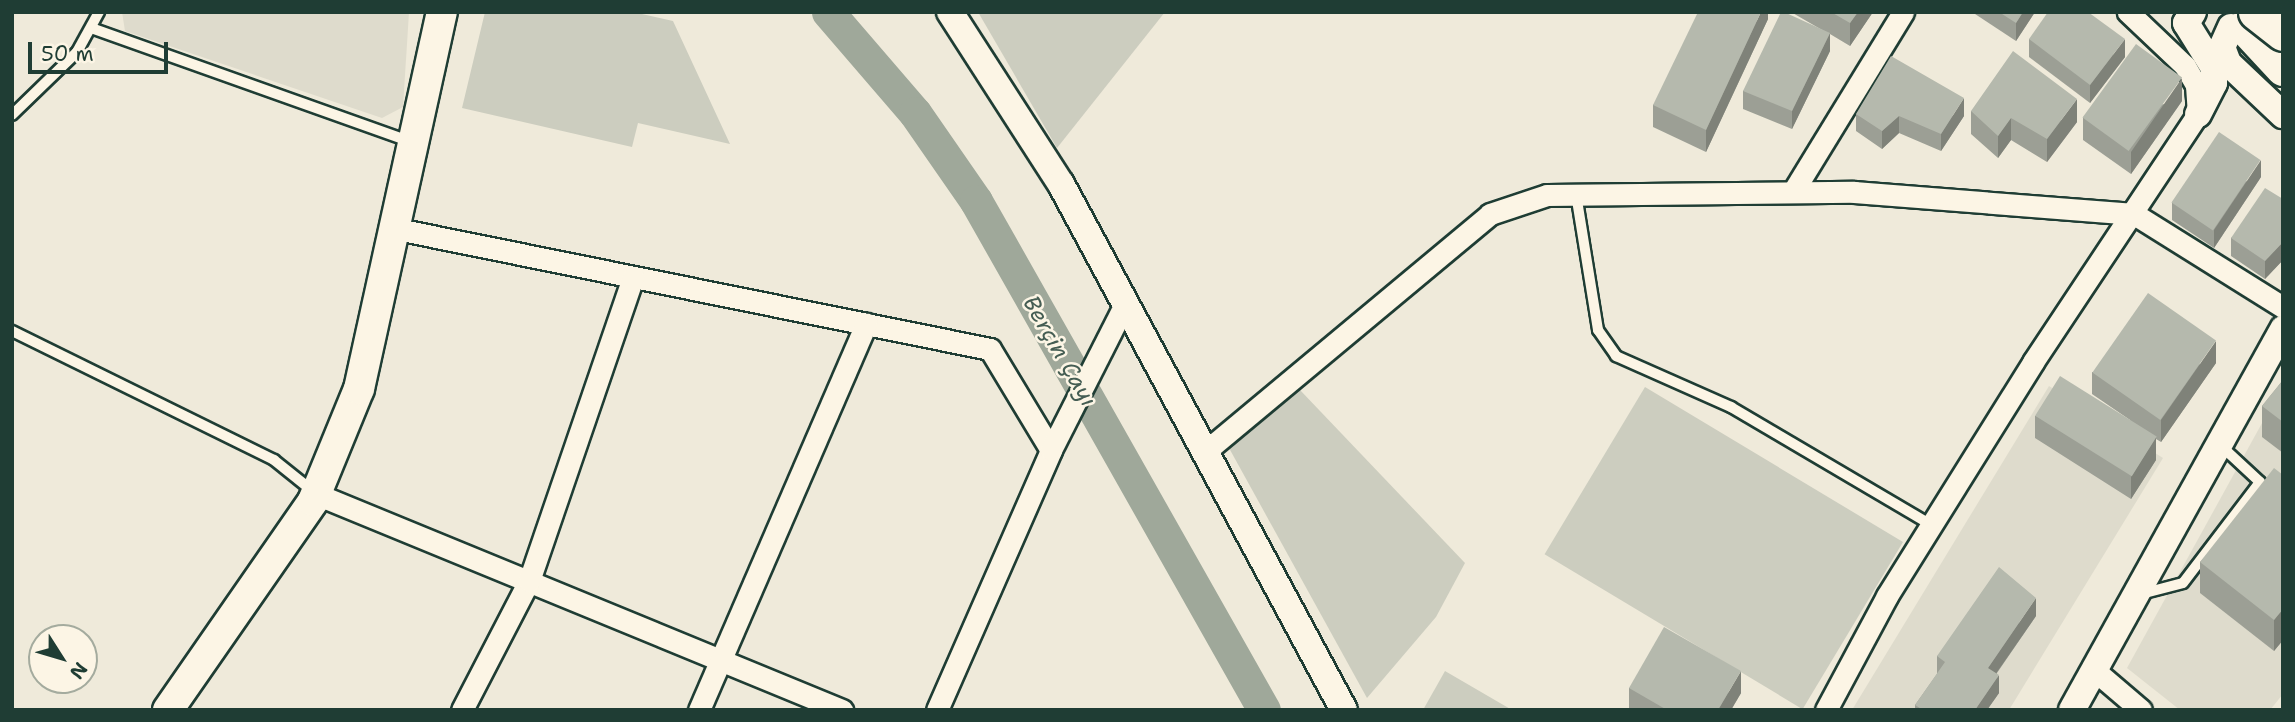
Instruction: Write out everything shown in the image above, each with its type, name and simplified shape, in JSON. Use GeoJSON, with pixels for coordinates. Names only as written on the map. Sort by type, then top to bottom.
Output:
{"type":"FeatureCollection","features":[{"type":"Feature","properties":{"kind":"highway"},"geometry":{"type":"LineString","coordinates":[[2251,20],[2283,33]]}},
{"type":"Feature","properties":{"kind":"highway"},"geometry":{"type":"LineString","coordinates":[[2251,20],[2283,68]]}},
{"type":"Feature","properties":{"kind":"main road"},"geometry":{"type":"LineString","coordinates":[[167,710],[316,494],[359,390],[392,228],[442,12]]}},
{"type":"Feature","properties":{"kind":"street"},"geometry":{"type":"LineString","coordinates":[[950,12],[1061,184],[1123,308],[1207,450],[1344,710]]}},
{"type":"Feature","properties":{"kind":"street"},"geometry":{"type":"LineString","coordinates":[[1794,190],[1903,12]]}},
{"type":"Feature","properties":{"kind":"street"},"geometry":{"type":"LineString","coordinates":[[2128,12],[2185,66],[2196,85],[2198,114]]}},
{"type":"Feature","properties":{"kind":"street"},"geometry":{"type":"LineString","coordinates":[[1826,710],[1931,525],[2198,114],[2214,83],[2214,68],[2186,23],[2193,12]]}},
{"type":"Feature","properties":{"kind":"street"},"geometry":{"type":"LineString","coordinates":[[2206,12],[2251,20]]}},
{"type":"Feature","properties":{"kind":"street"},"geometry":{"type":"LineString","coordinates":[[2251,20],[2222,47],[2228,64],[2283,115]]}},
{"type":"Feature","properties":{"kind":"street"},"geometry":{"type":"LineString","coordinates":[[1207,450],[1490,214],[1547,195],[1794,190],[2134,214],[2283,307]]}},
{"type":"Feature","properties":{"kind":"street"},"geometry":{"type":"LineString","coordinates":[[392,228],[990,349],[1054,444]]}},
{"type":"Feature","properties":{"kind":"street"},"geometry":{"type":"LineString","coordinates":[[462,710],[529,581],[632,277]]}},
{"type":"Feature","properties":{"kind":"street"},"geometry":{"type":"LineString","coordinates":[[937,710],[1054,444],[1123,308]]}},
{"type":"Feature","properties":{"kind":"street"},"geometry":{"type":"LineString","coordinates":[[699,710],[866,324]]}},
{"type":"Feature","properties":{"kind":"street"},"geometry":{"type":"LineString","coordinates":[[2072,710],[2132,597],[2283,328]]}},
{"type":"Feature","properties":{"kind":"street"},"geometry":{"type":"LineString","coordinates":[[316,494],[842,710]]}},
{"type":"Feature","properties":{"kind":"street"},"geometry":{"type":"LineString","coordinates":[[2093,669],[2141,710]]}},
{"type":"Feature","properties":{"kind":"lane"},"geometry":{"type":"LineString","coordinates":[[12,115],[94,29],[99,12]]}},
{"type":"Feature","properties":{"kind":"lane"},"geometry":{"type":"LineString","coordinates":[[94,29],[412,142]]}},
{"type":"Feature","properties":{"kind":"lane"},"geometry":{"type":"LineString","coordinates":[[1576,194],[1598,330],[1616,356],[1731,407],[1931,525]]}},
{"type":"Feature","properties":{"kind":"lane"},"geometry":{"type":"LineString","coordinates":[[12,331],[274,460],[316,494]]}},
{"type":"Feature","properties":{"kind":"lane"},"geometry":{"type":"LineString","coordinates":[[2132,597],[2183,583],[2260,482],[2218,443]]}},
{"type":"Feature","properties":{"kind":"shaded area"},"geometry":{"type":"Polygon","coordinates":[[[122,12],[409,12],[403,107],[382,118],[125,31],[122,12]]]}},
{"type":"Feature","properties":{"kind":"shaded area"},"geometry":{"type":"Polygon","coordinates":[[[485,12],[633,12],[673,21],[730,144],[638,123],[632,147],[462,108],[485,12]]]}},
{"type":"Feature","properties":{"kind":"shaded area"},"geometry":{"type":"Polygon","coordinates":[[[978,12],[1165,12],[1057,148],[978,12]]]}},
{"type":"Feature","properties":{"kind":"shaded area"},"geometry":{"type":"Polygon","coordinates":[[[2283,385],[2283,694],[2270,710],[2180,710],[2127,668],[2283,385]]]}},
{"type":"Feature","properties":{"kind":"shaded area"},"geometry":{"type":"Polygon","coordinates":[[[2049,386],[2163,458],[2009,710],[1852,710],[2049,386]]]}},
{"type":"Feature","properties":{"kind":"shaded area"},"geometry":{"type":"Polygon","coordinates":[[[1645,387],[1903,542],[1803,709],[1545,554],[1645,387]]]}},
{"type":"Feature","properties":{"kind":"shaded area"},"geometry":{"type":"Polygon","coordinates":[[[1300,390],[1465,563],[1436,617],[1367,698],[1229,448],[1300,390]]]}},
{"type":"Feature","properties":{"kind":"shaded area"},"geometry":{"type":"Polygon","coordinates":[[[1445,671],[1512,710],[1423,710],[1445,671]]]}},
{"type":"Feature","properties":{"kind":"building"},"geometry":{"type":"Polygon","coordinates":[[[1698,12],[1761,12],[1706,130],[1653,105],[1698,12]]]}},
{"type":"Feature","properties":{"kind":"building"},"geometry":{"type":"Polygon","coordinates":[[[1781,12],[1830,33],[1792,111],[1743,91],[1781,12]]]}},
{"type":"Feature","properties":{"kind":"building"},"geometry":{"type":"Polygon","coordinates":[[[1831,12],[1858,12],[1850,23],[1831,12]]]}},
{"type":"Feature","properties":{"kind":"building"},"geometry":{"type":"Polygon","coordinates":[[[1999,12],[2023,12],[2016,23],[1999,12]]]}},
{"type":"Feature","properties":{"kind":"building"},"geometry":{"type":"Polygon","coordinates":[[[2048,12],[2088,12],[2125,39],[2090,85],[2029,39],[2048,12]]]}},
{"type":"Feature","properties":{"kind":"building"},"geometry":{"type":"Polygon","coordinates":[[[2136,44],[2182,78],[2129,151],[2083,118],[2136,44]]]}},
{"type":"Feature","properties":{"kind":"building"},"geometry":{"type":"Polygon","coordinates":[[[2013,51],[2077,99],[2047,139],[2011,118],[1998,136],[1971,111],[2013,51]]]}},
{"type":"Feature","properties":{"kind":"building"},"geometry":{"type":"Polygon","coordinates":[[[1891,56],[1964,98],[1941,134],[1899,116],[1882,131],[1856,114],[1891,56]]]}},
{"type":"Feature","properties":{"kind":"building"},"geometry":{"type":"Polygon","coordinates":[[[2219,132],[2260,160],[2213,230],[2171,202],[2219,132]]]}},
{"type":"Feature","properties":{"kind":"building"},"geometry":{"type":"Polygon","coordinates":[[[2265,188],[2283,199],[2283,242],[2265,261],[2231,238],[2265,188]]]}},
{"type":"Feature","properties":{"kind":"building"},"geometry":{"type":"Polygon","coordinates":[[[2148,293],[2216,341],[2160,420],[2092,372],[2148,293]]]}},
{"type":"Feature","properties":{"kind":"building"},"geometry":{"type":"Polygon","coordinates":[[[2060,376],[2157,436],[2132,476],[2035,416],[2060,376]]]}},
{"type":"Feature","properties":{"kind":"building"},"geometry":{"type":"Polygon","coordinates":[[[2283,380],[2283,422],[2262,406],[2283,380]]]}},
{"type":"Feature","properties":{"kind":"building"},"geometry":{"type":"Polygon","coordinates":[[[2274,468],[2283,475],[2283,609],[2274,620],[2200,562],[2274,468]]]}},
{"type":"Feature","properties":{"kind":"building"},"geometry":{"type":"Polygon","coordinates":[[[1999,567],[2036,598],[1988,668],[1999,675],[1975,710],[1923,710],[1915,705],[1945,662],[1937,656],[1999,567]]]}},
{"type":"Feature","properties":{"kind":"building"},"geometry":{"type":"Polygon","coordinates":[[[1664,627],[1741,671],[1718,710],[1667,710],[1629,688],[1664,627]]]}},
{"type":"Feature","properties":{"kind":"waterway","name":"Berçin Çayı"},"geometry":{"type":"LineString","coordinates":[[828,12],[915,113],[976,201],[1264,710]]}}]}
